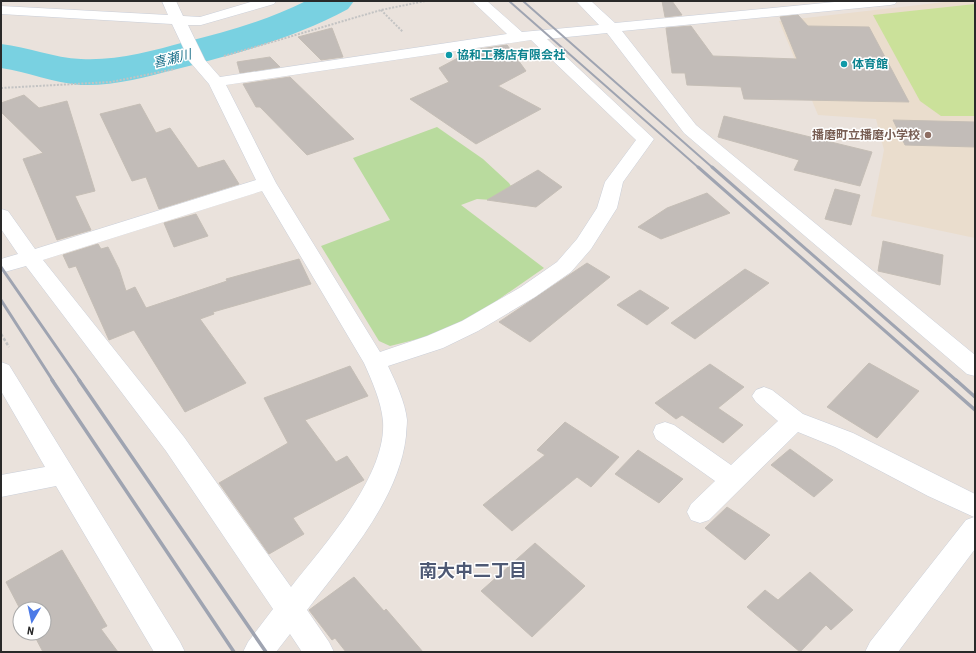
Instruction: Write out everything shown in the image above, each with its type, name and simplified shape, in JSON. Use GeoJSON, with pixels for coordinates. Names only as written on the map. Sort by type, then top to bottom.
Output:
{"type":"FeatureCollection","features":[{"type":"Feature","properties":{"kind":"street"},"geometry":{"type":"LineString","coordinates":[[169,1],[198,62],[216,82],[267,183],[375,362],[387,388],[395,421],[391,455],[372,499],[340,545],[289,609],[258,652]]}},
{"type":"Feature","properties":{"kind":"street"},"geometry":{"type":"LineString","coordinates":[[1,10],[201,21],[269,1]]}},
{"type":"Feature","properties":{"kind":"street"},"geometry":{"type":"LineString","coordinates":[[375,362],[435,342],[470,326],[528,292],[564,267],[584,244],[607,208],[614,182],[645,139],[527,36],[478,1]]}},
{"type":"Feature","properties":{"kind":"street"},"geometry":{"type":"LineString","coordinates":[[583,1],[612,29],[641,64],[690,129],[975,368]]}},
{"type":"Feature","properties":{"kind":"street"},"geometry":{"type":"LineString","coordinates":[[216,82],[527,36],[890,1]]}},
{"type":"Feature","properties":{"kind":"street"},"geometry":{"type":"LineString","coordinates":[[1,266],[82,242],[267,183]]}},
{"type":"Feature","properties":{"kind":"street"},"geometry":{"type":"LineString","coordinates":[[1,215],[30,257],[175,444],[319,652]]}},
{"type":"Feature","properties":{"kind":"street"},"geometry":{"type":"LineString","coordinates":[[1,371],[170,652]]}},
{"type":"Feature","properties":{"kind":"street"},"geometry":{"type":"LineString","coordinates":[[764,396],[794,421],[844,440],[975,506]]}},
{"type":"Feature","properties":{"kind":"street"},"geometry":{"type":"LineString","coordinates":[[700,512],[734,481],[794,421]]}},
{"type":"Feature","properties":{"kind":"street"},"geometry":{"type":"LineString","coordinates":[[665,432],[734,481]]}},
{"type":"Feature","properties":{"kind":"street"},"geometry":{"type":"LineString","coordinates":[[1,486],[63,474]]}},
{"type":"Feature","properties":{"kind":"street"},"geometry":{"type":"LineString","coordinates":[[880,652],[975,528]]}},
{"type":"Feature","properties":{"kind":"path"},"geometry":{"type":"LineString","coordinates":[[1,88],[93,83],[158,74],[381,10],[424,1]]}},
{"type":"Feature","properties":{"kind":"shaded area","name":"播磨町立播磨小学校"},"geometry":{"type":"Polygon","coordinates":[[[954,1],[975,1],[975,238],[871,216],[884,150],[876,119],[818,115],[779,21],[954,1]]]}},
{"type":"Feature","properties":{"kind":"green space"},"geometry":{"type":"Polygon","coordinates":[[[975,4],[975,116],[941,116],[920,101],[873,15],[975,4]]]}},
{"type":"Feature","properties":{"kind":"green space"},"geometry":{"type":"Polygon","coordinates":[[[437,127],[483,159],[509,183],[521,202],[477,199],[461,205],[544,268],[476,315],[426,337],[390,346],[379,341],[321,246],[390,220],[353,158],[437,127]]]}},
{"type":"Feature","properties":{"kind":"building"},"geometry":{"type":"Polygon","coordinates":[[[662,1],[672,1],[682,15],[665,17],[662,1]]]}},
{"type":"Feature","properties":{"kind":"building"},"geometry":{"type":"Polygon","coordinates":[[[798,15],[808,26],[869,27],[909,102],[744,99],[741,87],[687,85],[685,73],[672,73],[666,28],[691,26],[713,56],[797,59],[780,17],[798,15]]]}},
{"type":"Feature","properties":{"kind":"building"},"geometry":{"type":"Polygon","coordinates":[[[332,28],[343,57],[321,60],[298,37],[332,28]]]}},
{"type":"Feature","properties":{"kind":"building"},"geometry":{"type":"Polygon","coordinates":[[[507,45],[526,71],[498,86],[541,109],[476,144],[410,99],[449,82],[439,68],[473,50],[507,45]]]}},
{"type":"Feature","properties":{"kind":"building"},"geometry":{"type":"Polygon","coordinates":[[[270,57],[280,67],[240,73],[237,62],[270,57]]]}},
{"type":"Feature","properties":{"kind":"building"},"geometry":{"type":"Polygon","coordinates":[[[290,77],[354,139],[307,155],[260,107],[256,107],[243,84],[290,77]]]}},
{"type":"Feature","properties":{"kind":"building"},"geometry":{"type":"Polygon","coordinates":[[[24,95],[39,108],[67,101],[95,191],[75,196],[91,230],[57,240],[23,159],[43,153],[1,112],[1,103],[24,95]]]}},
{"type":"Feature","properties":{"kind":"building"},"geometry":{"type":"Polygon","coordinates":[[[140,104],[156,133],[170,128],[198,168],[224,160],[239,184],[159,209],[146,177],[132,181],[100,114],[140,104]]]}},
{"type":"Feature","properties":{"kind":"building"},"geometry":{"type":"Polygon","coordinates":[[[724,116],[872,152],[860,186],[794,170],[799,160],[718,137],[724,116]]]}},
{"type":"Feature","properties":{"kind":"building"},"geometry":{"type":"Polygon","coordinates":[[[893,120],[975,122],[975,147],[905,145],[893,120]]]}},
{"type":"Feature","properties":{"kind":"building"},"geometry":{"type":"Polygon","coordinates":[[[538,170],[562,187],[536,207],[487,200],[538,170]]]}},
{"type":"Feature","properties":{"kind":"building"},"geometry":{"type":"Polygon","coordinates":[[[835,189],[860,195],[851,225],[825,219],[835,189]]]}},
{"type":"Feature","properties":{"kind":"building"},"geometry":{"type":"Polygon","coordinates":[[[707,193],[730,213],[661,239],[638,227],[667,208],[707,193]]]}},
{"type":"Feature","properties":{"kind":"building"},"geometry":{"type":"Polygon","coordinates":[[[196,214],[208,236],[174,247],[164,223],[196,214]]]}},
{"type":"Feature","properties":{"kind":"building"},"geometry":{"type":"Polygon","coordinates":[[[883,241],[943,255],[940,285],[878,271],[883,241]]]}},
{"type":"Feature","properties":{"kind":"building"},"geometry":{"type":"Polygon","coordinates":[[[98,244],[101,249],[108,247],[119,269],[126,291],[135,287],[146,308],[227,281],[226,279],[299,259],[311,284],[213,312],[214,314],[200,319],[246,383],[185,412],[134,330],[109,340],[76,266],[69,268],[63,255],[98,244]]]}},
{"type":"Feature","properties":{"kind":"building"},"geometry":{"type":"Polygon","coordinates":[[[587,263],[610,277],[530,342],[499,322],[587,263]]]}},
{"type":"Feature","properties":{"kind":"building"},"geometry":{"type":"Polygon","coordinates":[[[745,269],[769,283],[695,339],[671,323],[745,269]]]}},
{"type":"Feature","properties":{"kind":"building"},"geometry":{"type":"Polygon","coordinates":[[[640,290],[669,308],[647,325],[617,305],[640,290]]]}},
{"type":"Feature","properties":{"kind":"building"},"geometry":{"type":"Polygon","coordinates":[[[869,363],[919,391],[877,438],[827,407],[869,363]]]}},
{"type":"Feature","properties":{"kind":"building"},"geometry":{"type":"Polygon","coordinates":[[[710,364],[744,387],[718,408],[743,425],[723,443],[682,415],[676,419],[655,403],[710,364]]]}},
{"type":"Feature","properties":{"kind":"building"},"geometry":{"type":"Polygon","coordinates":[[[350,366],[368,396],[305,420],[336,462],[347,456],[364,480],[293,518],[304,534],[269,554],[219,483],[288,443],[264,398],[350,366]]]}},
{"type":"Feature","properties":{"kind":"building"},"geometry":{"type":"Polygon","coordinates":[[[565,422],[619,457],[591,487],[577,477],[512,531],[483,505],[545,455],[537,450],[565,422]]]}},
{"type":"Feature","properties":{"kind":"building"},"geometry":{"type":"Polygon","coordinates":[[[790,449],[833,480],[814,497],[771,465],[790,449]]]}},
{"type":"Feature","properties":{"kind":"building"},"geometry":{"type":"Polygon","coordinates":[[[638,450],[683,479],[659,503],[615,474],[638,450]]]}},
{"type":"Feature","properties":{"kind":"building"},"geometry":{"type":"Polygon","coordinates":[[[727,507],[770,535],[745,560],[705,528],[727,507]]]}},
{"type":"Feature","properties":{"kind":"building"},"geometry":{"type":"Polygon","coordinates":[[[535,543],[585,586],[532,637],[481,591],[535,543]]]}},
{"type":"Feature","properties":{"kind":"building"},"geometry":{"type":"Polygon","coordinates":[[[62,550],[107,626],[101,629],[118,652],[43,652],[37,641],[52,641],[52,601],[16,601],[6,582],[62,550]]]}},
{"type":"Feature","properties":{"kind":"building"},"geometry":{"type":"Polygon","coordinates":[[[810,572],[853,610],[831,630],[826,625],[800,652],[747,607],[765,590],[778,600],[810,572]]]}},
{"type":"Feature","properties":{"kind":"building"},"geometry":{"type":"Polygon","coordinates":[[[354,577],[384,611],[386,609],[423,652],[346,652],[335,638],[332,640],[309,610],[354,577]]]}},
{"type":"Feature","properties":{"kind":"waterway","name":"喜瀬川"},"geometry":{"type":"LineString","coordinates":[[1,56],[69,71],[95,72],[121,69],[193,53],[255,35],[296,20],[335,1]]}},
{"type":"Feature","properties":{"kind":"railway"},"geometry":{"type":"LineString","coordinates":[[509,1],[699,168]]}},
{"type":"Feature","properties":{"kind":"railway"},"geometry":{"type":"LineString","coordinates":[[523,1],[713,168]]}},
{"type":"Feature","properties":{"kind":"railway"},"geometry":{"type":"LineString","coordinates":[[698,167],[942,381]]}},
{"type":"Feature","properties":{"kind":"railway"},"geometry":{"type":"LineString","coordinates":[[712,167],[957,381]]}},
{"type":"Feature","properties":{"kind":"railway"},"geometry":{"type":"LineString","coordinates":[[1,267],[80,381]]}},
{"type":"Feature","properties":{"kind":"railway"},"geometry":{"type":"LineString","coordinates":[[1,300],[53,381]]}},
{"type":"Feature","properties":{"kind":"railway"},"geometry":{"type":"LineString","coordinates":[[52,380],[234,652]]}},
{"type":"Feature","properties":{"kind":"railway"},"geometry":{"type":"LineString","coordinates":[[79,380],[266,652]]}},
{"type":"Feature","properties":{"kind":"railway"},"geometry":{"type":"LineString","coordinates":[[941,380],[975,410]]}},
{"type":"Feature","properties":{"kind":"railway"},"geometry":{"type":"LineString","coordinates":[[956,380],[975,397]]}},
{"type":"Feature","properties":{"kind":"place","name":"協和工務店有限会社"},"geometry":{"type":"Point","coordinates":[449,55]}},
{"type":"Feature","properties":{"kind":"place","name":"体育館"},"geometry":{"type":"Point","coordinates":[844,64]}},
{"type":"Feature","properties":{"kind":"place","name":"播磨町立播磨小学校"},"geometry":{"type":"Point","coordinates":[928,135]}},
{"type":"Feature","properties":{"kind":"district","name":"南大中二丁目"},"geometry":{"type":"Point","coordinates":[473,571]}}]}
